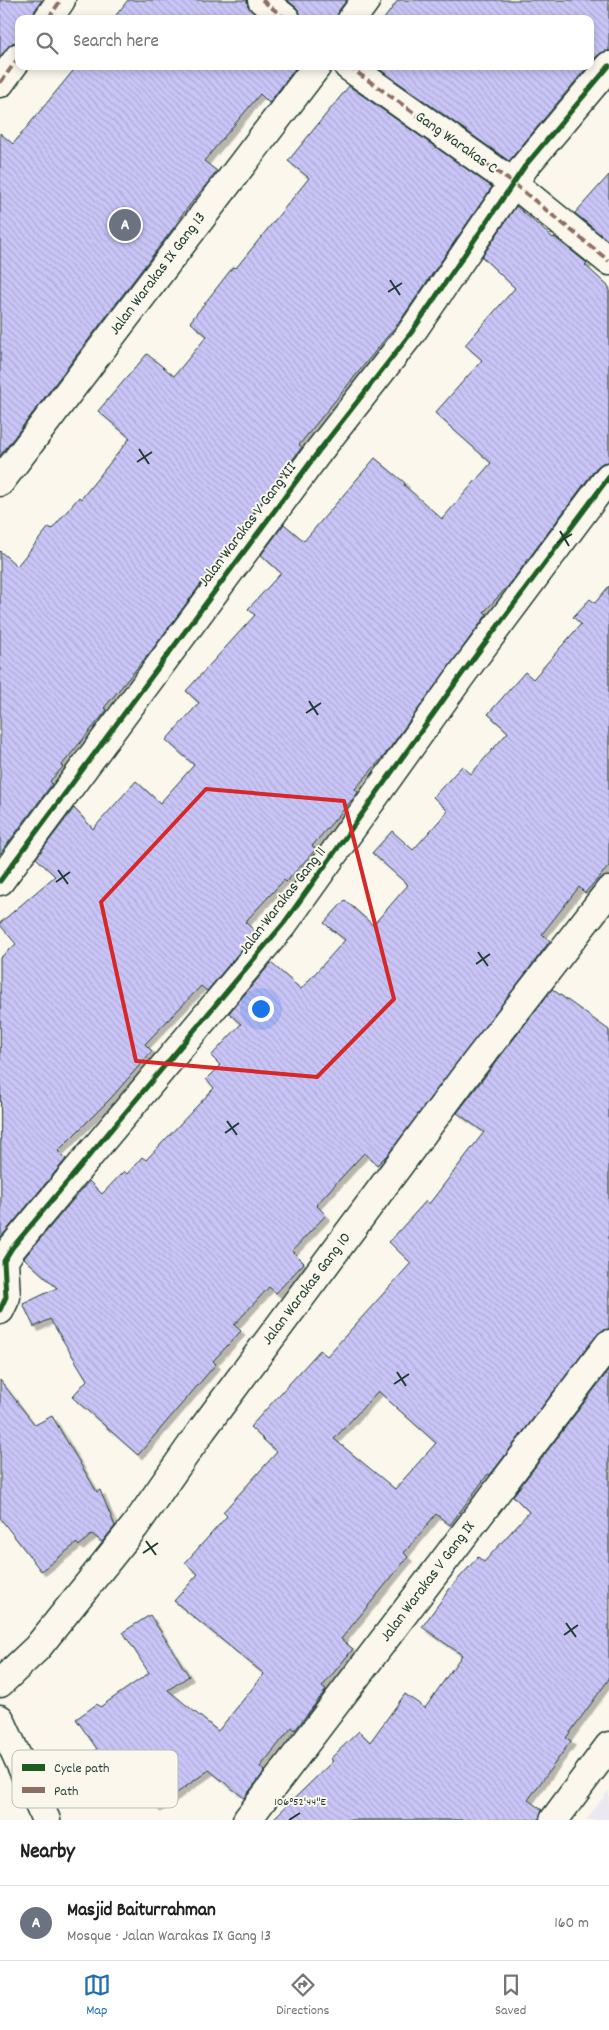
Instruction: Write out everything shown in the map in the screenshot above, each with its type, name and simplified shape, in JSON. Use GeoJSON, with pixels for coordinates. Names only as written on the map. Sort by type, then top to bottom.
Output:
{"type":"FeatureCollection","features":[{"type":"Feature","properties":{"kind":"street"},"geometry":{"type":"LineString","coordinates":[[51,15],[62,0]]}},
{"type":"Feature","properties":{"kind":"street"},"geometry":{"type":"LineString","coordinates":[[262,0],[281,15]]}},
{"type":"Feature","properties":{"kind":"street"},"geometry":{"type":"LineString","coordinates":[[355,15],[366,0]]}},
{"type":"Feature","properties":{"kind":"street"},"geometry":{"type":"LineString","coordinates":[[0,83],[15,63]]}},
{"type":"Feature","properties":{"kind":"street","name":"Jalan Warakas V Gang XII"},"geometry":{"type":"LineString","coordinates":[[0,881],[318,452],[410,332],[501,204],[525,166],[609,66]]}},
{"type":"Feature","properties":{"kind":"street","name":"Jalan Warakas IX Gang 13"},"geometry":{"type":"LineString","coordinates":[[0,482],[314,70]]}},
{"type":"Feature","properties":{"kind":"street","name":"Gang Warakas C"},"geometry":{"type":"LineString","coordinates":[[354,70],[513,183],[609,261]]}},
{"type":"Feature","properties":{"kind":"street","name":"Jalan Warakas Gang 11"},"geometry":{"type":"LineString","coordinates":[[0,1310],[6,1297],[4,1261],[12,1248],[284,923],[462,674],[609,477]]}},
{"type":"Feature","properties":{"kind":"street","name":"Jalan Warakas Gang 10"},"geometry":{"type":"LineString","coordinates":[[6,1678],[37,1648],[135,1526],[202,1430],[454,1091],[609,891]]}},
{"type":"Feature","properties":{"kind":"street","name":"Jalan Warakas V Gang IX"},"geometry":{"type":"LineString","coordinates":[[247,1820],[609,1344]]}},
{"type":"Feature","properties":{"kind":"street"},"geometry":{"type":"LineString","coordinates":[[0,1719],[7,1758]]}},
{"type":"Feature","properties":{"kind":"street"},"geometry":{"type":"LineString","coordinates":[[554,1820],[609,1746]]}},
{"type":"Feature","properties":{"kind":"highlighted area"},"geometry":{"type":"Polygon","coordinates":[[[206,789],[344,801],[394,999],[317,1077],[136,1061],[101,902],[206,789]]]}},
{"type":"Feature","properties":{"kind":"shaded area"},"geometry":{"type":"Polygon","coordinates":[[[609,1790],[609,1820],[586,1820],[609,1790]]]}},
{"type":"Feature","properties":{"kind":"building"},"geometry":{"type":"Polygon","coordinates":[[[0,0],[42,0],[34,15],[15,15],[15,43],[12,43],[0,57],[0,0]]]}},
{"type":"Feature","properties":{"kind":"building"},"geometry":{"type":"Polygon","coordinates":[[[128,0],[247,0],[248,6],[257,15],[116,15],[128,0]]]}},
{"type":"Feature","properties":{"kind":"building"},"geometry":{"type":"Polygon","coordinates":[[[287,0],[347,0],[339,10],[338,15],[300,15],[296,7],[287,0]]]}},
{"type":"Feature","properties":{"kind":"building"},"geometry":{"type":"Polygon","coordinates":[[[398,0],[609,0],[609,51],[603,52],[594,59],[594,15],[387,15],[398,0]]]}},
{"type":"Feature","properties":{"kind":"building"},"geometry":{"type":"Polygon","coordinates":[[[74,70],[294,70],[269,103],[260,94],[204,161],[217,171],[177,221],[0,456],[0,133],[13,144],[74,70]]]}},
{"type":"Feature","properties":{"kind":"building"},"geometry":{"type":"Polygon","coordinates":[[[381,70],[585,70],[509,161],[381,70]]]}},
{"type":"Feature","properties":{"kind":"building"},"geometry":{"type":"Polygon","coordinates":[[[349,86],[492,187],[400,321],[299,445],[302,447],[152,650],[104,708],[107,710],[61,766],[63,767],[50,781],[52,784],[0,854],[0,551],[17,566],[49,527],[52,529],[79,497],[81,499],[130,438],[98,411],[147,354],[174,376],[207,336],[190,322],[233,267],[236,268],[309,178],[288,161],[349,86]]]}},
{"type":"Feature","properties":{"kind":"building"},"geometry":{"type":"Polygon","coordinates":[[[609,175],[609,238],[607,240],[575,213],[609,175]]]}},
{"type":"Feature","properties":{"kind":"building"},"geometry":{"type":"Polygon","coordinates":[[[516,206],[553,238],[587,263],[585,265],[609,287],[609,462],[602,463],[596,468],[509,585],[484,612],[487,614],[384,756],[355,789],[358,792],[357,794],[312,846],[316,849],[286,882],[284,880],[245,922],[256,932],[207,991],[201,986],[145,1044],[152,1051],[111,1098],[58,1151],[66,1159],[1,1237],[0,958],[16,944],[0,923],[55,876],[36,858],[74,808],[93,829],[136,781],[160,803],[194,765],[166,740],[199,703],[186,691],[255,615],[248,609],[281,573],[261,555],[284,524],[304,541],[375,458],[405,483],[404,485],[442,519],[491,463],[435,413],[482,360],[465,345],[515,288],[482,257],[516,206]]]}},
{"type":"Feature","properties":{"kind":"building"},"geometry":{"type":"Polygon","coordinates":[[[609,586],[609,866],[585,893],[579,887],[542,934],[550,941],[389,1153],[377,1165],[364,1153],[316,1205],[326,1215],[292,1251],[304,1263],[276,1293],[269,1287],[234,1325],[241,1331],[213,1361],[216,1364],[138,1455],[72,1397],[87,1380],[50,1319],[34,1327],[23,1304],[57,1288],[24,1258],[89,1181],[102,1194],[124,1171],[127,1174],[142,1157],[146,1160],[214,1088],[206,1079],[220,1065],[211,1056],[241,1024],[229,1013],[271,963],[301,989],[345,940],[324,923],[345,900],[373,925],[408,885],[372,853],[392,831],[413,850],[448,811],[433,797],[462,766],[471,774],[508,732],[488,714],[525,672],[533,679],[581,624],[573,617],[590,599],[595,603],[609,586]]]}},
{"type":"Feature","properties":{"kind":"building"},"geometry":{"type":"Polygon","coordinates":[[[552,989],[609,1030],[609,1329],[603,1330],[597,1335],[450,1525],[436,1514],[404,1553],[408,1557],[341,1639],[353,1649],[322,1687],[326,1690],[295,1730],[292,1727],[260,1767],[265,1771],[244,1798],[209,1770],[178,1792],[178,1750],[96,1750],[97,1749],[76,1719],[97,1704],[100,1707],[149,1673],[123,1632],[150,1615],[189,1676],[168,1690],[218,1731],[264,1674],[174,1601],[198,1574],[185,1563],[227,1516],[223,1512],[277,1452],[250,1427],[320,1350],[327,1356],[411,1263],[389,1242],[426,1201],[429,1204],[484,1132],[457,1113],[552,989]],[[378,1391],[334,1439],[395,1489],[436,1443],[378,1391]]]}},
{"type":"Feature","properties":{"kind":"building"},"geometry":{"type":"Polygon","coordinates":[[[609,1370],[609,1679],[566,1738],[571,1741],[528,1800],[542,1810],[539,1820],[272,1820],[333,1761],[330,1759],[359,1731],[370,1742],[405,1694],[425,1708],[462,1655],[422,1627],[451,1587],[478,1557],[484,1562],[529,1512],[513,1496],[609,1370]]]}},
{"type":"Feature","properties":{"kind":"building"},"geometry":{"type":"Polygon","coordinates":[[[0,1380],[35,1425],[52,1416],[97,1492],[100,1490],[115,1526],[102,1542],[92,1534],[79,1546],[77,1543],[41,1571],[0,1518],[0,1380]]]}},
{"type":"Feature","properties":{"kind":"marked path"},"geometry":{"type":"LineString","coordinates":[[51,15],[61,0]]}},
{"type":"Feature","properties":{"kind":"marked path"},"geometry":{"type":"LineString","coordinates":[[262,0],[281,15]]}},
{"type":"Feature","properties":{"kind":"marked path"},"geometry":{"type":"LineString","coordinates":[[0,83],[15,62]]}},
{"type":"Feature","properties":{"kind":"marked path"},"geometry":{"type":"LineString","coordinates":[[354,70],[513,183],[609,261]]}},
{"type":"Feature","properties":{"kind":"cycle path"},"geometry":{"type":"LineString","coordinates":[[0,881],[318,452],[411,333],[525,166],[609,66]]}},
{"type":"Feature","properties":{"kind":"cycle path"},"geometry":{"type":"LineString","coordinates":[[0,1310],[6,1297],[4,1261],[12,1248],[284,923],[462,674],[609,477]]}},
{"type":"Feature","properties":{"kind":"place","name":"Masjid Baiturrahman"},"geometry":{"type":"Point","coordinates":[125,225]}}]}
